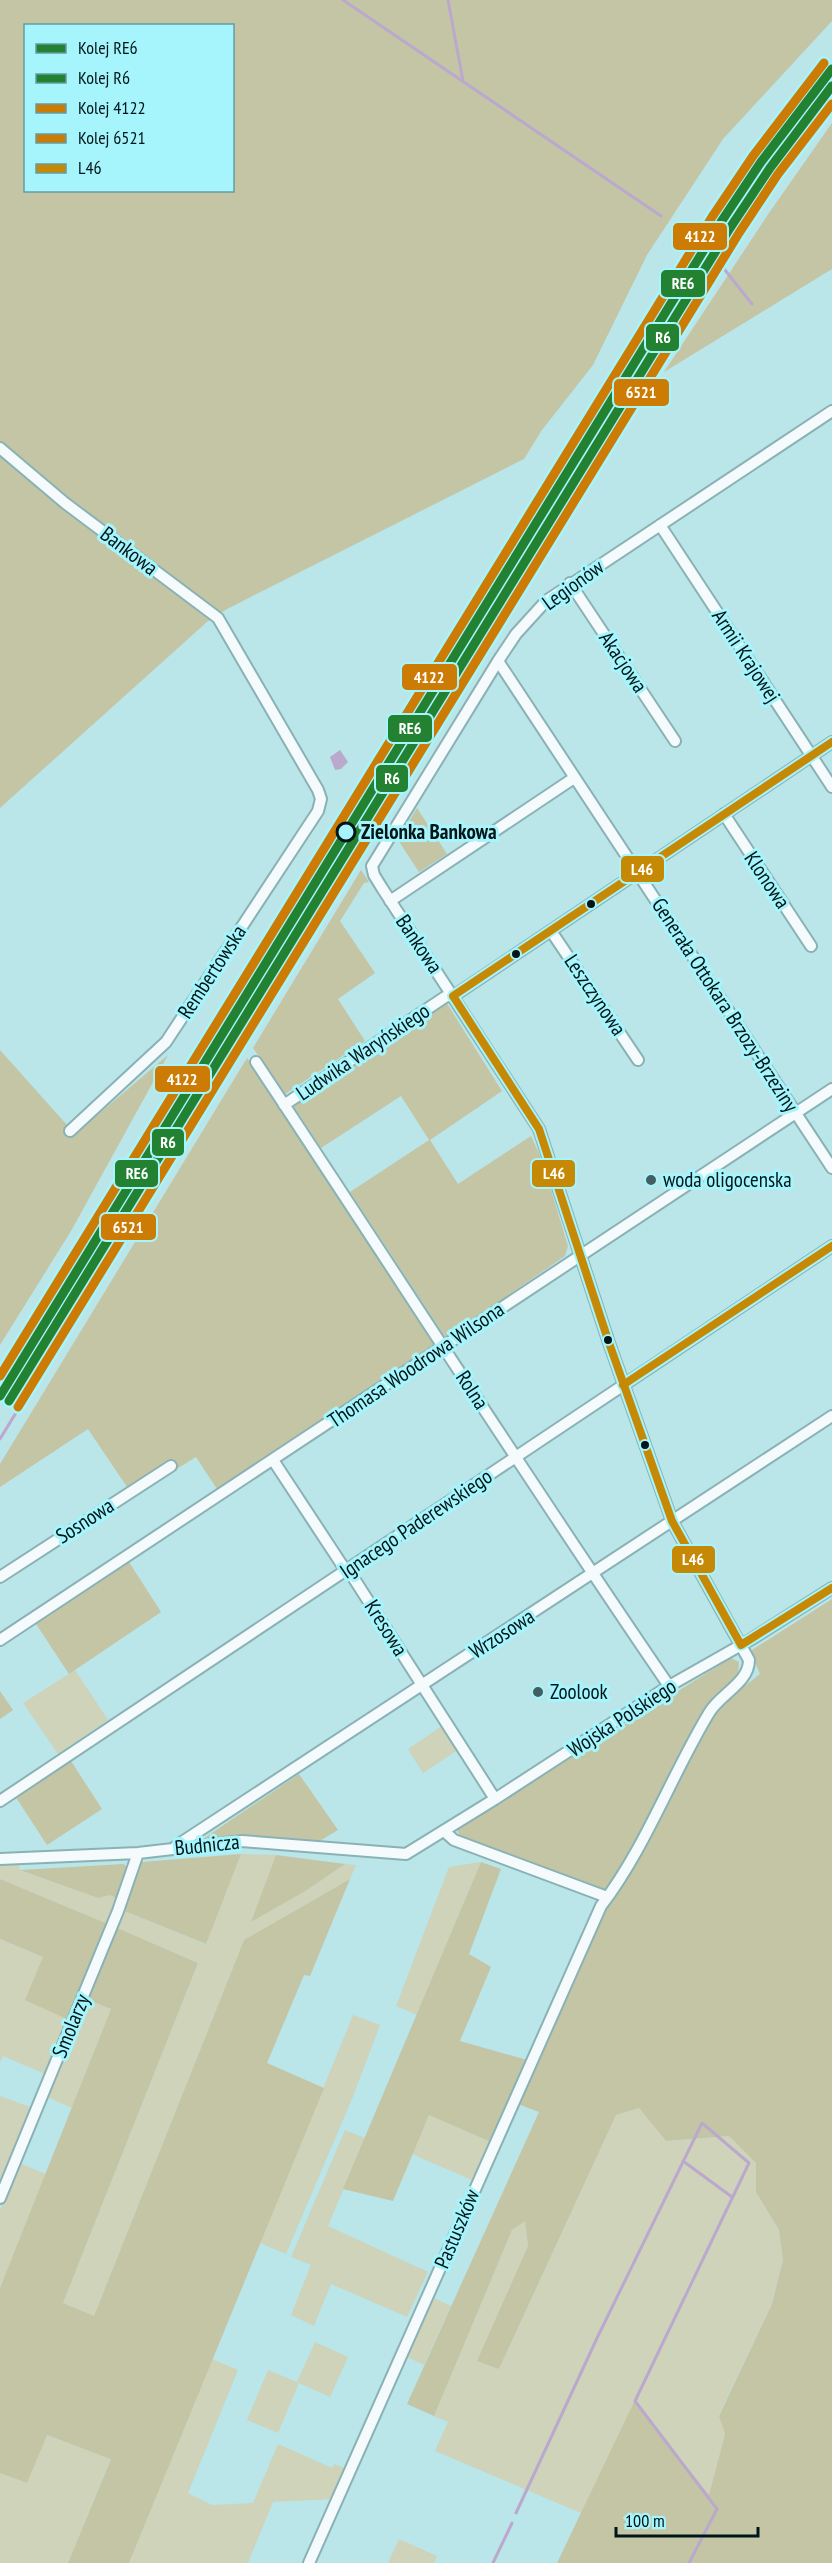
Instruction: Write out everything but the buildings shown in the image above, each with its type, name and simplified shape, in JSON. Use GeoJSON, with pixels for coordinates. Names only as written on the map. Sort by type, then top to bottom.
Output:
{"type":"FeatureCollection","features":[{"type":"Feature","properties":{"kind":"street","name":"Legionów"},"geometry":{"type":"LineString","coordinates":[[372,866],[498,661],[516,634],[546,601],[831,412]]}},
{"type":"Feature","properties":{"kind":"street","name":"Bankowa"},"geometry":{"type":"LineString","coordinates":[[0,448],[65,503],[218,618],[318,790]]}},
{"type":"Feature","properties":{"kind":"street","name":"Armii Krajowej"},"geometry":{"type":"LineString","coordinates":[[660,525],[832,787]]}},
{"type":"Feature","properties":{"kind":"street","name":"Akacjowa"},"geometry":{"type":"LineString","coordinates":[[570,583],[675,741]]}},
{"type":"Feature","properties":{"kind":"street","name":"Generała Ottokara Brzozy-Brzeziny"},"geometry":{"type":"LineString","coordinates":[[498,661],[832,1168]]}},
{"type":"Feature","properties":{"kind":"street","name":"Ludwika Waryńskiego"},"geometry":{"type":"LineString","coordinates":[[284,1105],[445,997],[453,996],[832,742]]}},
{"type":"Feature","properties":{"kind":"street"},"geometry":{"type":"LineString","coordinates":[[390,901],[574,778]]}},
{"type":"Feature","properties":{"kind":"street","name":"Rembertowska"},"geometry":{"type":"LineString","coordinates":[[70,1131],[166,1042],[318,811],[321,799],[318,790]]}},
{"type":"Feature","properties":{"kind":"street","name":"Klonowa"},"geometry":{"type":"LineString","coordinates":[[724,814],[811,946]]}},
{"type":"Feature","properties":{"kind":"street","name":"Bankowa"},"geometry":{"type":"LineString","coordinates":[[372,866],[374,875],[390,901],[539,1129],[623,1385],[672,1521],[741,1645]]}},
{"type":"Feature","properties":{"kind":"street","name":"Leszczynowa"},"geometry":{"type":"LineString","coordinates":[[551,931],[638,1060]]}},
{"type":"Feature","properties":{"kind":"street","name":"Rolna"},"geometry":{"type":"LineString","coordinates":[[256,1062],[445,1347],[515,1458],[669,1686]]}},
{"type":"Feature","properties":{"kind":"street","name":"Thomasa Woodrowa Wilsona"},"geometry":{"type":"LineString","coordinates":[[0,1640],[832,1089]]}},
{"type":"Feature","properties":{"kind":"street","name":"Ignacego Paderewskiego"},"geometry":{"type":"LineString","coordinates":[[0,1801],[832,1246]]}},
{"type":"Feature","properties":{"kind":"street","name":"Wrzosowa"},"geometry":{"type":"LineString","coordinates":[[171,1849],[832,1416]]}},
{"type":"Feature","properties":{"kind":"street","name":"Kresowa"},"geometry":{"type":"LineString","coordinates":[[273,1460],[347,1569],[495,1799]]}},
{"type":"Feature","properties":{"kind":"street","name":"Sosnowa"},"geometry":{"type":"LineString","coordinates":[[0,1577],[171,1466]]}},
{"type":"Feature","properties":{"kind":"street","name":"Wojska Polskiego"},"geometry":{"type":"LineString","coordinates":[[414,1850],[669,1686],[741,1645],[832,1588]]}},
{"type":"Feature","properties":{"kind":"street","name":"Pastuszków"},"geometry":{"type":"LineString","coordinates":[[309,2563],[585,1938],[601,1906],[623,1876],[710,1712],[747,1673],[749,1660],[741,1645]]}},
{"type":"Feature","properties":{"kind":"street"},"geometry":{"type":"LineString","coordinates":[[444,1831],[454,1840],[607,1897]]}},
{"type":"Feature","properties":{"kind":"street","name":"Budnicza"},"geometry":{"type":"LineString","coordinates":[[0,1859],[138,1853],[242,1841],[389,1854],[406,1854],[414,1850]]}},
{"type":"Feature","properties":{"kind":"street","name":"Smolarzy"},"geometry":{"type":"LineString","coordinates":[[0,2198],[118,1911],[138,1853]]}},
{"type":"Feature","properties":{"kind":"green space"},"geometry":{"type":"Polygon","coordinates":[[[0,0],[832,0],[832,21],[723,139],[647,255],[593,365],[542,430],[524,459],[227,609],[208,621],[0,808],[0,0]]]}},
{"type":"Feature","properties":{"kind":"green space"},"geometry":{"type":"Polygon","coordinates":[[[832,123],[832,269],[664,372],[769,213],[832,123]]]}},
{"type":"Feature","properties":{"kind":"green space"},"geometry":{"type":"Polygon","coordinates":[[[417,808],[447,854],[419,872],[398,840],[417,808]]]}},
{"type":"Feature","properties":{"kind":"green space"},"geometry":{"type":"Polygon","coordinates":[[[361,870],[369,882],[364,883],[340,921],[375,973],[338,999],[365,1041],[285,1094],[253,1048],[361,870]]]}},
{"type":"Feature","properties":{"kind":"green space"},"geometry":{"type":"Polygon","coordinates":[[[446,1002],[502,1091],[430,1140],[458,1184],[531,1136],[542,1160],[568,1246],[565,1256],[446,1338],[350,1192],[429,1140],[401,1096],[321,1148],[292,1104],[446,1002]]]}},
{"type":"Feature","properties":{"kind":"green space"},"geometry":{"type":"Polygon","coordinates":[[[0,1050],[75,1134],[168,1055],[71,1231],[0,1345],[0,1050]]]}},
{"type":"Feature","properties":{"kind":"green space"},"geometry":{"type":"Polygon","coordinates":[[[247,1058],[436,1344],[217,1489],[196,1457],[175,1470],[168,1460],[127,1487],[88,1429],[0,1487],[0,1464],[247,1058]]]}},
{"type":"Feature","properties":{"kind":"green space"},"geometry":{"type":"Polygon","coordinates":[[[129,1562],[161,1612],[69,1674],[36,1624],[129,1562]]]}},
{"type":"Feature","properties":{"kind":"green space"},"geometry":{"type":"Polygon","coordinates":[[[832,1599],[832,2563],[557,2563],[634,2402],[709,2495],[725,2434],[719,2416],[772,2304],[783,2260],[779,2230],[756,2192],[756,2163],[729,2136],[666,2141],[639,2108],[616,2115],[499,2369],[477,2361],[528,2246],[525,2221],[512,2230],[434,2416],[407,2404],[539,2112],[518,2104],[605,1902],[595,1886],[461,1840],[457,1829],[731,1658],[739,1662],[738,1674],[745,1686],[760,1674],[751,1653],[752,1650],[832,1599]]]}},
{"type":"Feature","properties":{"kind":"green space"},"geometry":{"type":"Polygon","coordinates":[[[75,1670],[108,1720],[58,1754],[23,1703],[75,1670]]]}},
{"type":"Feature","properties":{"kind":"green space"},"geometry":{"type":"Polygon","coordinates":[[[0,1691],[13,1710],[0,1719],[0,1691]]]}},
{"type":"Feature","properties":{"kind":"green space"},"geometry":{"type":"Polygon","coordinates":[[[442,1726],[458,1750],[423,1773],[408,1749],[442,1726]]]}},
{"type":"Feature","properties":{"kind":"green space"},"geometry":{"type":"Polygon","coordinates":[[[71,1761],[102,1809],[47,1845],[15,1796],[71,1761]]]}},
{"type":"Feature","properties":{"kind":"green space"},"geometry":{"type":"Polygon","coordinates":[[[299,1774],[338,1830],[318,1842],[248,1837],[203,1839],[299,1774]]]}},
{"type":"Feature","properties":{"kind":"green space"},"geometry":{"type":"Polygon","coordinates":[[[241,1854],[276,1855],[252,1921],[307,1890],[345,1864],[356,1865],[350,1879],[244,1940],[94,2316],[63,2303],[198,1963],[115,1927],[122,1910],[205,1944],[241,1854]]]}},
{"type":"Feature","properties":{"kind":"green space"},"geometry":{"type":"Polygon","coordinates":[[[241,1854],[206,1944],[122,1910],[142,1862],[241,1854]]]}},
{"type":"Feature","properties":{"kind":"green space"},"geometry":{"type":"Polygon","coordinates":[[[276,1855],[345,1864],[307,1890],[251,1922],[276,1855]]]}},
{"type":"Feature","properties":{"kind":"green space"},"geometry":{"type":"Polygon","coordinates":[[[18,1861],[20,1870],[98,1898],[110,1895],[118,1899],[108,1924],[0,1879],[0,1862],[18,1861]]]}},
{"type":"Feature","properties":{"kind":"green space"},"geometry":{"type":"Polygon","coordinates":[[[481,1862],[417,2015],[396,2006],[449,1867],[481,1862]]]}},
{"type":"Feature","properties":{"kind":"green space"},"geometry":{"type":"Polygon","coordinates":[[[481,1862],[501,1869],[469,1954],[491,1967],[460,2041],[527,2060],[491,2142],[429,2115],[393,2201],[343,2189],[481,1862]]]}},
{"type":"Feature","properties":{"kind":"green space"},"geometry":{"type":"Polygon","coordinates":[[[124,1864],[129,1871],[118,1899],[110,1895],[98,1898],[20,1870],[124,1864]]]}},
{"type":"Feature","properties":{"kind":"green space"},"geometry":{"type":"Polygon","coordinates":[[[0,1879],[108,1924],[69,2020],[25,2000],[43,1957],[0,1939],[0,1879]]]}},
{"type":"Feature","properties":{"kind":"green space"},"geometry":{"type":"Polygon","coordinates":[[[350,1879],[310,1976],[304,1975],[267,2063],[324,2088],[129,2563],[68,2563],[111,2459],[47,2435],[27,2483],[0,2473],[0,2288],[111,2009],[86,1999],[115,1927],[198,1963],[63,2303],[94,2316],[244,1940],[350,1879]]]}},
{"type":"Feature","properties":{"kind":"green space"},"geometry":{"type":"Polygon","coordinates":[[[0,1939],[43,1957],[69,2020],[45,2074],[3,2056],[0,2062],[0,1939]]]}},
{"type":"Feature","properties":{"kind":"green space"},"geometry":{"type":"Polygon","coordinates":[[[86,1999],[111,2009],[72,2108],[47,2097],[86,1999]]]}},
{"type":"Feature","properties":{"kind":"green space"},"geometry":{"type":"Polygon","coordinates":[[[353,2015],[380,2025],[352,2099],[286,2254],[260,2243],[353,2015]]]}},
{"type":"Feature","properties":{"kind":"green space"},"geometry":{"type":"Polygon","coordinates":[[[0,2096],[33,2108],[0,2188],[0,2096]]]}},
{"type":"Feature","properties":{"kind":"green space"},"geometry":{"type":"Polygon","coordinates":[[[639,2108],[666,2141],[729,2136],[756,2163],[756,2192],[779,2230],[783,2260],[772,2304],[719,2415],[725,2434],[709,2496],[634,2403],[581,2513],[435,2451],[448,2422],[434,2416],[512,2230],[525,2220],[528,2246],[478,2360],[499,2369],[616,2115],[639,2108]]]}},
{"type":"Feature","properties":{"kind":"green space"},"geometry":{"type":"Polygon","coordinates":[[[429,2115],[491,2142],[474,2181],[412,2154],[429,2115]]]}},
{"type":"Feature","properties":{"kind":"green space"},"geometry":{"type":"Polygon","coordinates":[[[345,2130],[365,2138],[328,2226],[428,2272],[407,2317],[331,2284],[314,2326],[291,2315],[311,2265],[291,2257],[345,2130]]]}},
{"type":"Feature","properties":{"kind":"green space"},"geometry":{"type":"Polygon","coordinates":[[[19,2163],[46,2174],[0,2288],[0,2210],[19,2163]]]}},
{"type":"Feature","properties":{"kind":"green space"},"geometry":{"type":"Polygon","coordinates":[[[432,2297],[451,2306],[424,2365],[405,2356],[432,2297]]]}},
{"type":"Feature","properties":{"kind":"green space"},"geometry":{"type":"Polygon","coordinates":[[[315,2342],[348,2357],[330,2397],[299,2383],[278,2433],[247,2420],[268,2370],[297,2382],[315,2342]]]}},
{"type":"Feature","properties":{"kind":"green space"},"geometry":{"type":"Polygon","coordinates":[[[212,2359],[238,2370],[188,2493],[212,2505],[253,2503],[278,2444],[332,2468],[334,2464],[344,2468],[332,2499],[273,2502],[248,2563],[129,2563],[212,2359]]]}},
{"type":"Feature","properties":{"kind":"green space"},"geometry":{"type":"Polygon","coordinates":[[[46,2435],[111,2458],[68,2563],[0,2563],[0,2473],[27,2483],[46,2435]]]}},
{"type":"Feature","properties":{"kind":"green space"},"geometry":{"type":"Polygon","coordinates":[[[399,2539],[437,2556],[434,2563],[388,2563],[399,2539]]]}},
{"type":"Feature","properties":{"kind":"shaded area"},"geometry":{"type":"Polygon","coordinates":[[[340,750],[348,762],[341,769],[335,770],[330,757],[340,750]]]}},
{"type":"Feature","properties":{"kind":"waterway"},"geometry":{"type":"LineString","coordinates":[[343,0],[661,216]]}},
{"type":"Feature","properties":{"kind":"waterway"},"geometry":{"type":"LineString","coordinates":[[448,0],[463,81]]}},
{"type":"Feature","properties":{"kind":"waterway"},"geometry":{"type":"LineString","coordinates":[[610,445],[731,248],[832,108]]}},
{"type":"Feature","properties":{"kind":"waterway"},"geometry":{"type":"LineString","coordinates":[[721,265],[752,304]]}},
{"type":"Feature","properties":{"kind":"waterway"},"geometry":{"type":"LineString","coordinates":[[367,839],[603,455]]}},
{"type":"Feature","properties":{"kind":"waterway"},"geometry":{"type":"LineString","coordinates":[[0,1439],[353,861]]}},
{"type":"Feature","properties":{"kind":"waterway"},"geometry":{"type":"LineString","coordinates":[[516,2513],[598,2336],[702,2123],[749,2163],[635,2401],[717,2509],[689,2563]]}},
{"type":"Feature","properties":{"kind":"waterway"},"geometry":{"type":"LineString","coordinates":[[683,2161],[732,2197]]}},
{"type":"Feature","properties":{"kind":"waterway"},"geometry":{"type":"LineString","coordinates":[[493,2563],[512,2523]]}},
{"type":"Feature","properties":{"kind":"rail line","name":"4122"},"geometry":{"type":"LineString","coordinates":[[0,1376],[712,217],[753,156],[824,63]]}},
{"type":"Feature","properties":{"kind":"rail line","name":"RE6"},"geometry":{"type":"LineString","coordinates":[[0,1396],[721,222],[761,162],[832,69]]}},
{"type":"Feature","properties":{"kind":"rail line","name":"R6"},"geometry":{"type":"LineString","coordinates":[[9,1401],[730,228],[770,168],[832,86]]}},
{"type":"Feature","properties":{"kind":"rail line","name":"6521"},"geometry":{"type":"LineString","coordinates":[[18,1407],[739,233],[778,174],[832,104]]}},
{"type":"Feature","properties":{"kind":"transit line","name":"L46"},"geometry":{"type":"LineString","coordinates":[[453,996],[832,742]]}},
{"type":"Feature","properties":{"kind":"transit line","name":"L46"},"geometry":{"type":"LineString","coordinates":[[453,996],[539,1129],[608,1340],[672,1521],[741,1645],[832,1588]]}},
{"type":"Feature","properties":{"kind":"transit line","name":"L46"},"geometry":{"type":"LineString","coordinates":[[623,1385],[832,1246]]}},
{"type":"Feature","properties":{"kind":"place","name":"Zielonka Bankowa"},"geometry":{"type":"Point","coordinates":[346,832]}},
{"type":"Feature","properties":{"kind":"place","name":"woda oligocenska"},"geometry":{"type":"Point","coordinates":[651,1180]}},
{"type":"Feature","properties":{"kind":"place","name":"Zoolook"},"geometry":{"type":"Point","coordinates":[538,1692]}}]}
